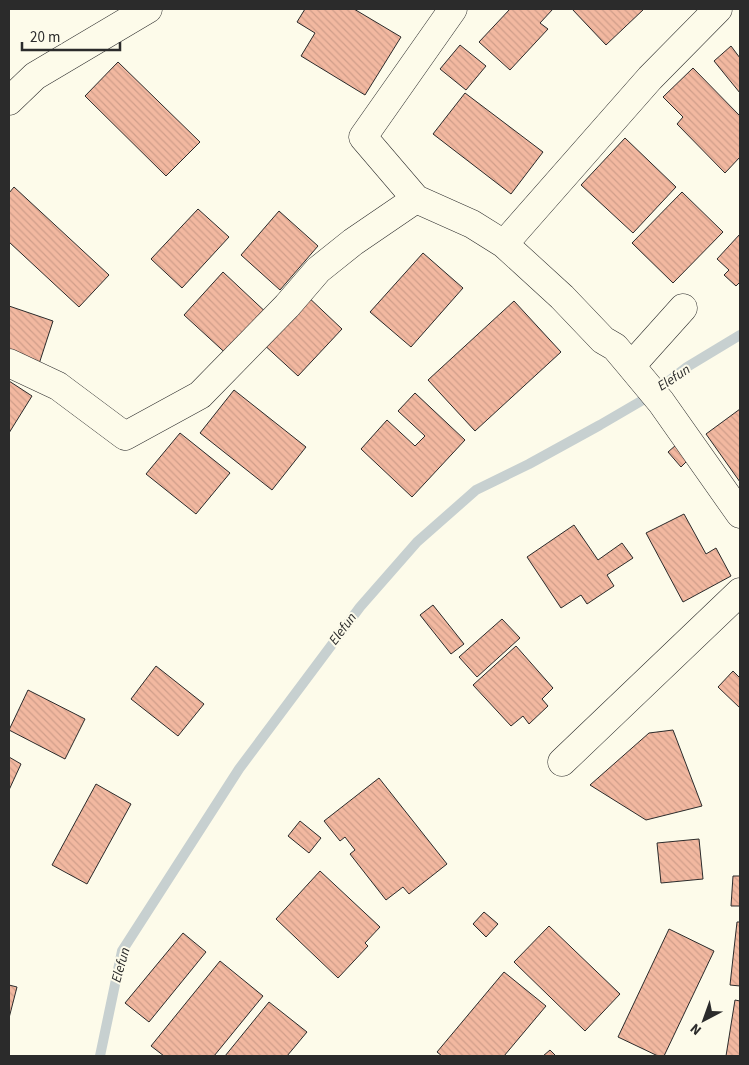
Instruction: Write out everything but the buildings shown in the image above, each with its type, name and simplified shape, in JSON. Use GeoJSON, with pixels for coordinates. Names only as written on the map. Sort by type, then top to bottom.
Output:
{"type":"FeatureCollection","features":[{"type":"Feature","properties":{"kind":"street"},"geometry":{"type":"LineString","coordinates":[[9,101],[35,76],[148,9]]}},
{"type":"Feature","properties":{"kind":"street"},"geometry":{"type":"LineString","coordinates":[[453,9],[363,137],[416,199],[472,224],[504,244],[562,297],[603,340],[615,347],[645,383],[740,514]]}},
{"type":"Feature","properties":{"kind":"street"},"geometry":{"type":"LineString","coordinates":[[504,244],[650,78],[718,9]]}},
{"type":"Feature","properties":{"kind":"street"},"geometry":{"type":"LineString","coordinates":[[9,363],[58,386],[125,436],[200,395],[287,306],[318,270],[353,242],[416,199]]}},
{"type":"Feature","properties":{"kind":"street"},"geometry":{"type":"LineString","coordinates":[[645,383],[683,308]]}},
{"type":"Feature","properties":{"kind":"street"},"geometry":{"type":"LineString","coordinates":[[562,762],[740,592]]}},
{"type":"Feature","properties":{"kind":"waterway","name":"Elefun"},"geometry":{"type":"LineString","coordinates":[[100,1056],[122,951],[239,769],[360,607],[417,542],[476,490],[529,464],[648,397],[687,367],[740,335]]}}]}
